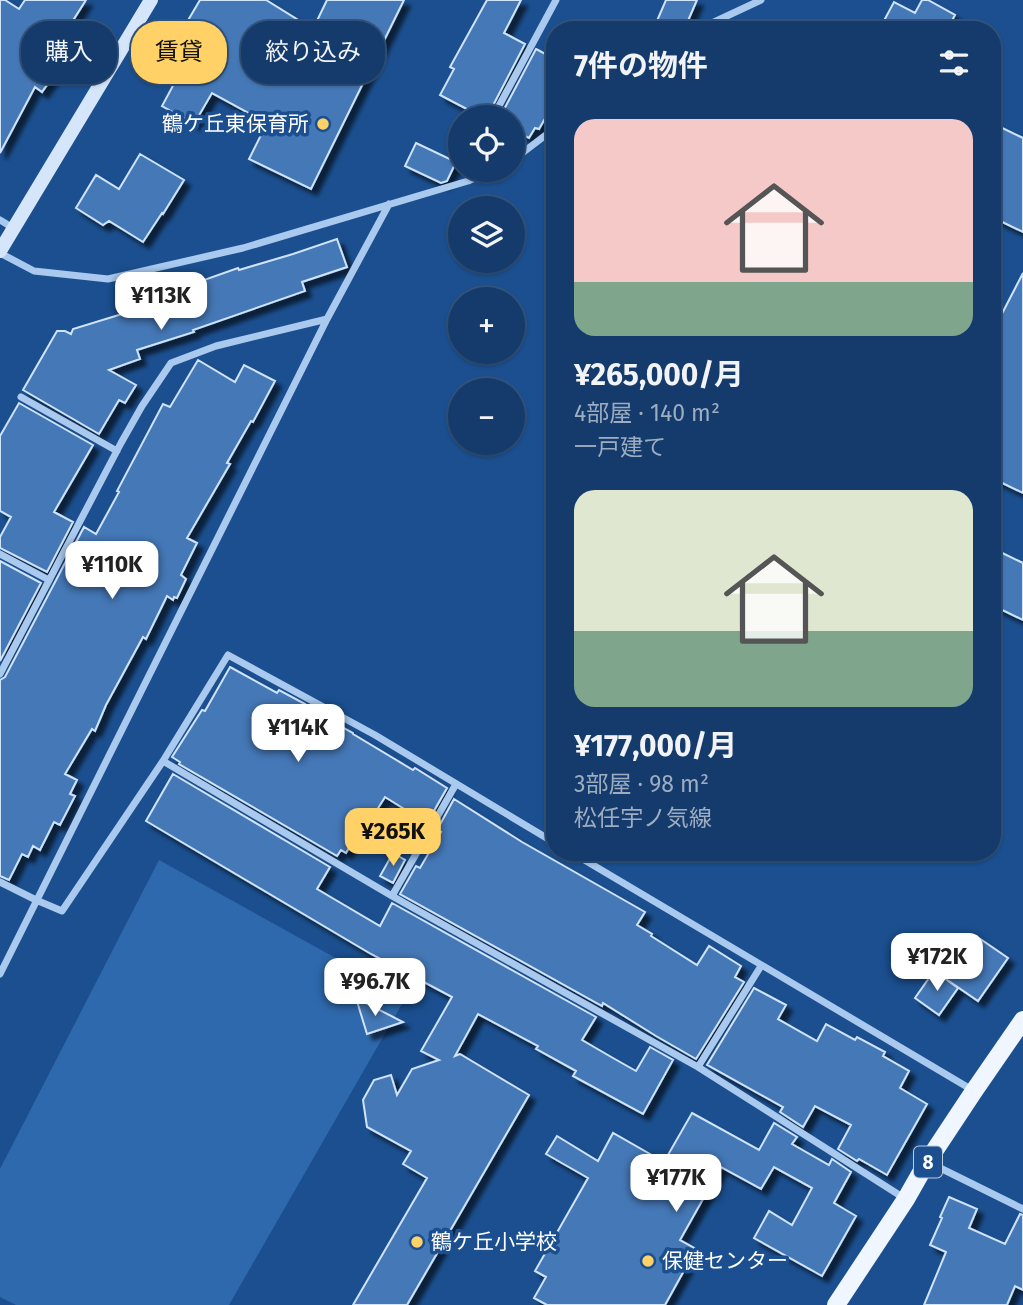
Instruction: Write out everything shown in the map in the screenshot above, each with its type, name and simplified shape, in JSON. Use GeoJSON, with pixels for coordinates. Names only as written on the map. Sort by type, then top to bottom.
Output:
{"type":"FeatureCollection","features":[{"type":"Feature","properties":{"kind":"main road","name":"8"},"geometry":{"type":"LineString","coordinates":[[836,1305],[1023,1020]]}},
{"type":"Feature","properties":{"kind":"street"},"geometry":{"type":"LineString","coordinates":[[151,0],[0,252],[34,271],[108,279],[243,248],[465,182]]}},
{"type":"Feature","properties":{"kind":"street"},"geometry":{"type":"LineString","coordinates":[[499,105],[556,0]]}},
{"type":"Feature","properties":{"kind":"street"},"geometry":{"type":"LineString","coordinates":[[716,21],[761,0]]}},
{"type":"Feature","properties":{"kind":"street"},"geometry":{"type":"LineString","coordinates":[[525,151],[546,135]]}},
{"type":"Feature","properties":{"kind":"street"},"geometry":{"type":"LineString","coordinates":[[0,974],[327,319],[389,204]]}},
{"type":"Feature","properties":{"kind":"street"},"geometry":{"type":"LineString","coordinates":[[0,220],[13,228]]}},
{"type":"Feature","properties":{"kind":"street"},"geometry":{"type":"LineString","coordinates":[[0,674],[117,451],[142,406],[172,363],[216,346],[327,319]]}},
{"type":"Feature","properties":{"kind":"street"},"geometry":{"type":"LineString","coordinates":[[21,397],[117,451]]}},
{"type":"Feature","properties":{"kind":"street"},"geometry":{"type":"LineString","coordinates":[[0,554],[49,580]]}},
{"type":"Feature","properties":{"kind":"street"},"geometry":{"type":"LineString","coordinates":[[0,882],[62,911],[163,761],[228,654],[374,735],[546,838]]}},
{"type":"Feature","properties":{"kind":"street"},"geometry":{"type":"LineString","coordinates":[[163,761],[392,896],[698,1067],[906,1199]]}},
{"type":"Feature","properties":{"kind":"street"},"geometry":{"type":"LineString","coordinates":[[392,896],[456,784]]}},
{"type":"Feature","properties":{"kind":"street"},"geometry":{"type":"LineString","coordinates":[[586,861],[974,1091]]}},
{"type":"Feature","properties":{"kind":"street"},"geometry":{"type":"LineString","coordinates":[[698,1067],[761,966]]}},
{"type":"Feature","properties":{"kind":"street"},"geometry":{"type":"LineString","coordinates":[[928,1162],[1023,1209]]}},
{"type":"Feature","properties":{"kind":"shaded area"},"geometry":{"type":"Polygon","coordinates":[[[159,860],[406,997],[229,1305],[16,1305],[0,1297],[0,1169],[159,860]]]}},
{"type":"Feature","properties":{"kind":"building"},"geometry":{"type":"Polygon","coordinates":[[[0,0],[5,0],[19,9],[25,0],[86,0],[73,21],[21,21],[21,84],[48,84],[42,92],[35,87],[0,153],[0,0]]]}},
{"type":"Feature","properties":{"kind":"building"},"geometry":{"type":"Polygon","coordinates":[[[200,0],[266,0],[300,21],[241,21],[241,84],[363,84],[311,189],[249,159],[267,123],[212,93],[194,124],[162,106],[174,84],[227,84],[227,21],[188,21],[200,0]]]}},
{"type":"Feature","properties":{"kind":"building"},"geometry":{"type":"Polygon","coordinates":[[[327,0],[404,0],[385,39],[385,21],[317,21],[327,0]]]}},
{"type":"Feature","properties":{"kind":"building"},"geometry":{"type":"Polygon","coordinates":[[[487,0],[521,0],[504,33],[525,44],[493,105],[459,105],[440,95],[454,69],[450,67],[487,0]]]}},
{"type":"Feature","properties":{"kind":"building"},"geometry":{"type":"Polygon","coordinates":[[[666,0],[697,0],[688,21],[657,21],[666,0]]]}},
{"type":"Feature","properties":{"kind":"building"},"geometry":{"type":"Polygon","coordinates":[[[922,0],[928,0],[955,15],[952,21],[884,21],[894,2],[915,13],[922,0]]]}},
{"type":"Feature","properties":{"kind":"building"},"geometry":{"type":"Polygon","coordinates":[[[536,49],[546,54],[546,117],[539,129],[535,128],[529,138],[525,136],[525,105],[506,105],[536,49]]]}},
{"type":"Feature","properties":{"kind":"building"},"geometry":{"type":"Polygon","coordinates":[[[1001,127],[1023,138],[1023,232],[1001,221],[1001,127]]]}},
{"type":"Feature","properties":{"kind":"building"},"geometry":{"type":"Polygon","coordinates":[[[416,143],[448,158],[448,179],[441,183],[405,166],[416,143]]]}},
{"type":"Feature","properties":{"kind":"building"},"geometry":{"type":"Polygon","coordinates":[[[140,154],[184,180],[143,242],[109,221],[103,225],[76,208],[96,175],[119,189],[140,154]]]}},
{"type":"Feature","properties":{"kind":"building"},"geometry":{"type":"Polygon","coordinates":[[[337,239],[347,267],[302,282],[305,291],[137,350],[140,359],[109,370],[136,385],[125,403],[119,400],[99,434],[23,390],[57,331],[71,334],[73,329],[148,306],[146,301],[205,282],[204,280],[337,239]]]}},
{"type":"Feature","properties":{"kind":"building"},"geometry":{"type":"Polygon","coordinates":[[[1023,273],[1023,493],[1001,482],[1001,316],[1023,273]]]}},
{"type":"Feature","properties":{"kind":"building"},"geometry":{"type":"Polygon","coordinates":[[[198,360],[235,382],[244,365],[275,381],[187,538],[197,543],[181,575],[186,579],[177,598],[174,597],[173,600],[167,596],[146,639],[143,637],[106,705],[95,731],[92,729],[65,774],[77,780],[70,794],[75,796],[60,825],[54,822],[40,850],[33,846],[28,857],[22,854],[9,880],[0,876],[0,680],[5,677],[84,527],[96,534],[163,404],[170,407],[198,360]]]}},
{"type":"Feature","properties":{"kind":"building"},"geometry":{"type":"Polygon","coordinates":[[[19,403],[93,445],[54,512],[73,522],[47,572],[0,548],[0,537],[11,517],[0,511],[0,436],[19,403]]]}},
{"type":"Feature","properties":{"kind":"building"},"geometry":{"type":"Polygon","coordinates":[[[1001,552],[1023,563],[1023,620],[1001,609],[1001,552]]]}},
{"type":"Feature","properties":{"kind":"building"},"geometry":{"type":"Polygon","coordinates":[[[0,561],[41,583],[0,661],[0,561]]]}},
{"type":"Feature","properties":{"kind":"building"},"geometry":{"type":"Polygon","coordinates":[[[230,667],[277,693],[279,690],[305,704],[304,706],[447,788],[427,823],[385,797],[375,813],[371,811],[346,853],[341,850],[337,856],[179,764],[180,762],[172,757],[202,710],[205,711],[230,667]]]}},
{"type":"Feature","properties":{"kind":"building"},"geometry":{"type":"Polygon","coordinates":[[[173,774],[330,867],[317,889],[380,926],[392,903],[596,1017],[582,1040],[636,1071],[650,1047],[673,1060],[643,1114],[573,1076],[576,1071],[536,1049],[538,1046],[478,1014],[455,1056],[460,1054],[529,1095],[407,1305],[353,1305],[427,1178],[403,1164],[411,1151],[367,1127],[363,1100],[374,1080],[391,1075],[397,1095],[412,1069],[439,1060],[421,1051],[452,997],[371,954],[146,821],[173,774]]]}},
{"type":"Feature","properties":{"kind":"building"},"geometry":{"type":"Polygon","coordinates":[[[454,799],[546,856],[546,861],[555,861],[645,912],[637,925],[697,965],[709,946],[741,966],[735,977],[744,982],[696,1059],[603,1003],[602,1006],[400,894],[416,866],[420,868],[441,832],[437,830],[454,799]]]}},
{"type":"Feature","properties":{"kind":"building"},"geometry":{"type":"Polygon","coordinates":[[[393,853],[405,860],[393,883],[380,876],[393,853]]]}},
{"type":"Feature","properties":{"kind":"building"},"geometry":{"type":"Polygon","coordinates":[[[976,936],[1008,958],[978,1001],[946,979],[976,936]]]}},
{"type":"Feature","properties":{"kind":"building"},"geometry":{"type":"Polygon","coordinates":[[[934,971],[958,988],[939,1015],[915,998],[934,971]]]}},
{"type":"Feature","properties":{"kind":"building"},"geometry":{"type":"Polygon","coordinates":[[[754,988],[786,1005],[778,1019],[817,1041],[826,1024],[885,1052],[883,1056],[909,1071],[900,1088],[927,1104],[887,1175],[838,1149],[851,1125],[815,1106],[803,1127],[780,1112],[783,1107],[707,1065],[754,988]]]}},
{"type":"Feature","properties":{"kind":"building"},"geometry":{"type":"Polygon","coordinates":[[[356,998],[403,1022],[367,1034],[356,998]]]}},
{"type":"Feature","properties":{"kind":"building"},"geometry":{"type":"Polygon","coordinates":[[[692,1113],[759,1150],[774,1123],[797,1137],[792,1144],[829,1165],[832,1159],[851,1172],[834,1203],[856,1216],[822,1276],[754,1238],[769,1211],[792,1225],[812,1188],[774,1167],[761,1189],[721,1167],[680,1240],[696,1249],[665,1305],[547,1305],[534,1298],[546,1277],[535,1271],[588,1178],[546,1154],[557,1136],[598,1161],[613,1133],[664,1162],[692,1113]]]}},
{"type":"Feature","properties":{"kind":"building"},"geometry":{"type":"Polygon","coordinates":[[[949,1197],[977,1209],[969,1228],[1005,1244],[1020,1214],[1023,1215],[1023,1290],[1015,1286],[1007,1305],[924,1305],[946,1252],[930,1245],[949,1197]]]}},
{"type":"Feature","properties":{"kind":"place","name":"鶴ケ丘東保育所"},"geometry":{"type":"Point","coordinates":[323,124]}},
{"type":"Feature","properties":{"kind":"place","name":"鶴ケ丘小学校"},"geometry":{"type":"Point","coordinates":[417,1242]}},
{"type":"Feature","properties":{"kind":"place","name":"保健センター"},"geometry":{"type":"Point","coordinates":[648,1261]}}]}
